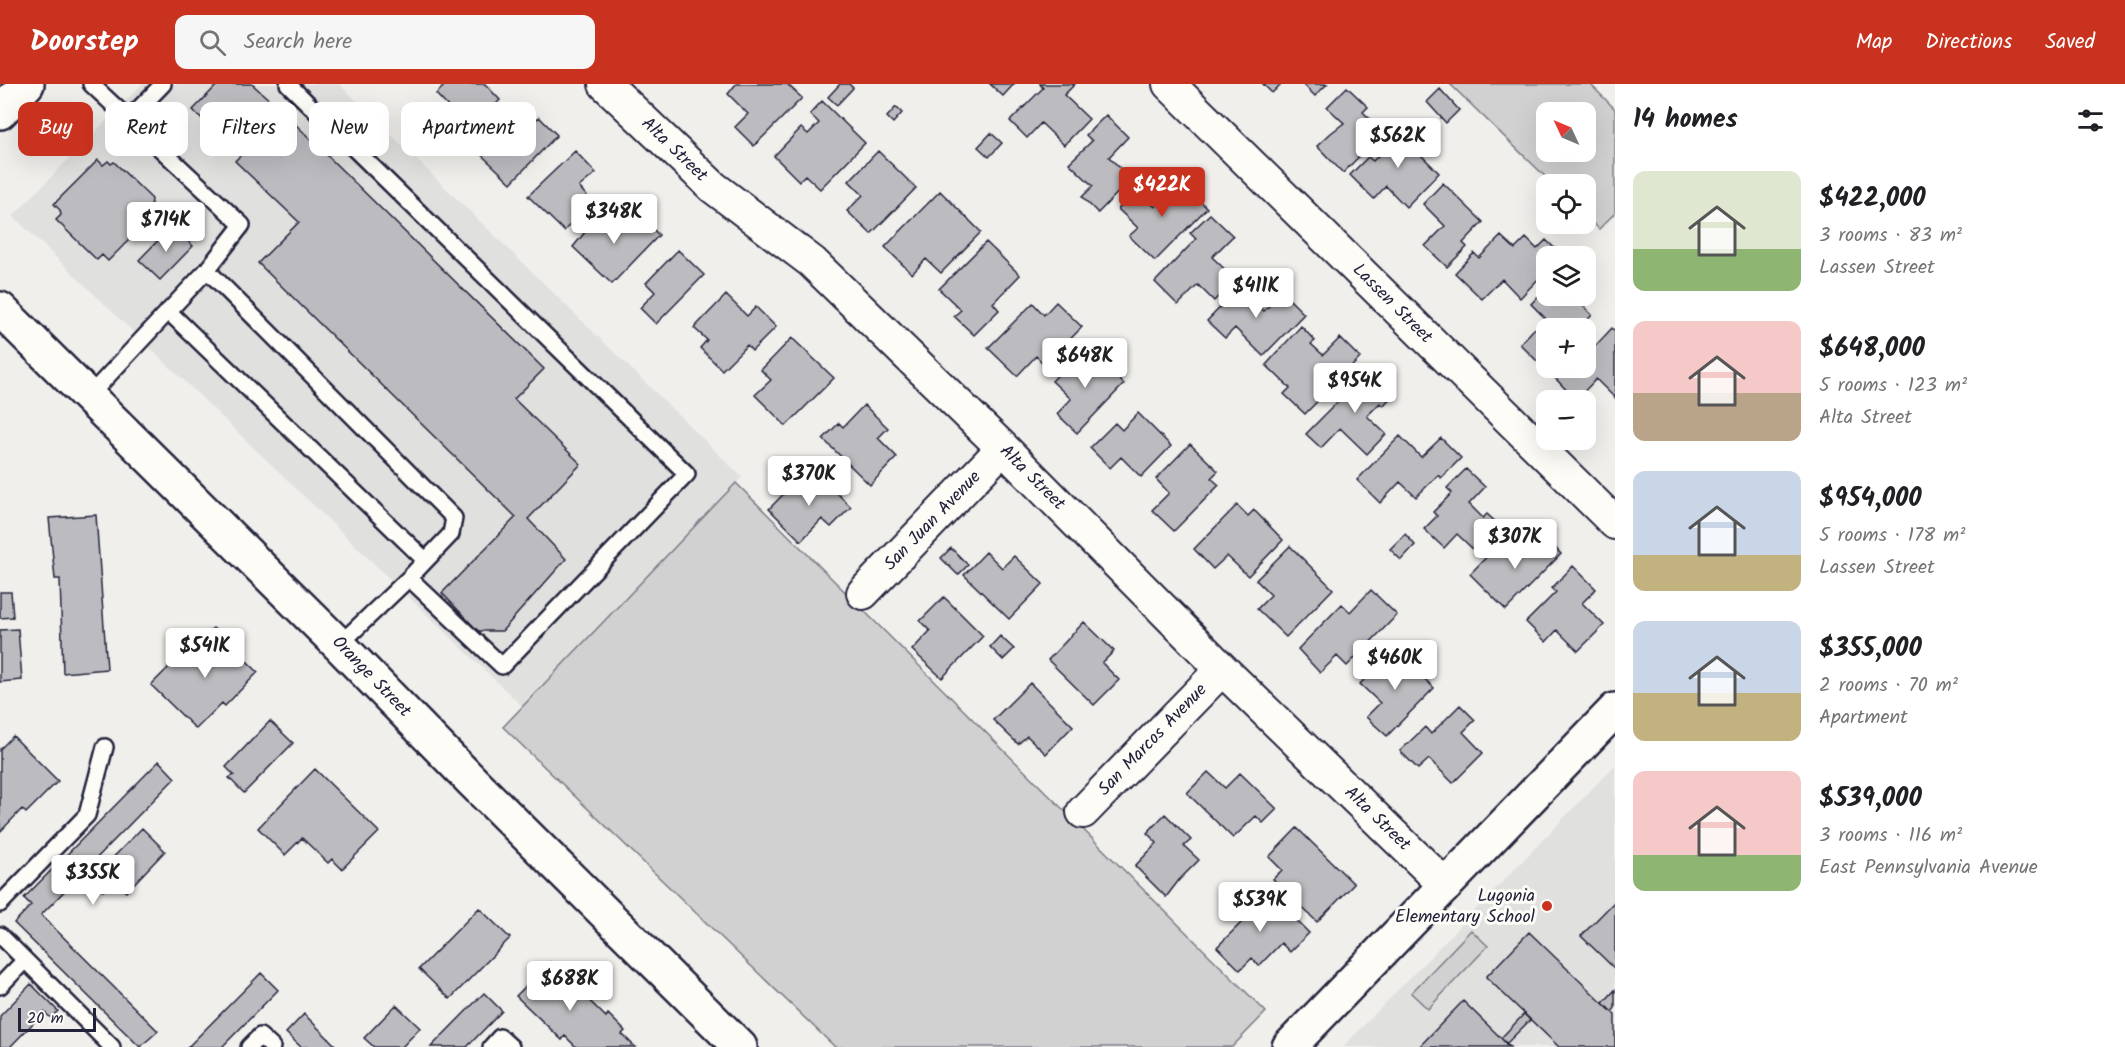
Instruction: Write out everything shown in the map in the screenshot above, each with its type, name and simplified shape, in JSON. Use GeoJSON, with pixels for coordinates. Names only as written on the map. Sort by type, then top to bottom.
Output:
{"type":"FeatureCollection","features":[{"type":"Feature","properties":{"kind":"main road"},"geometry":{"type":"LineString","coordinates":[[0,112],[27,84]]}},
{"type":"Feature","properties":{"kind":"main road","name":"Orange Street"},"geometry":{"type":"LineString","coordinates":[[0,309],[740,1047]]}},
{"type":"Feature","properties":{"kind":"main road"},"geometry":{"type":"LineString","coordinates":[[1290,1047],[1615,710]]}},
{"type":"Feature","properties":{"kind":"street","name":"Alta Street"},"geometry":{"type":"LineString","coordinates":[[605,84],[713,187],[812,262],[1003,448],[1222,669],[1446,886]]}},
{"type":"Feature","properties":{"kind":"street","name":"Lassen Street"},"geometry":{"type":"LineString","coordinates":[[1169,84],[1615,523]]}},
{"type":"Feature","properties":{"kind":"street","name":"San Juan Avenue"},"geometry":{"type":"LineString","coordinates":[[863,593],[1003,448]]}},
{"type":"Feature","properties":{"kind":"street","name":"San Marcos Avenue"},"geometry":{"type":"LineString","coordinates":[[1083,812],[1222,669]]}},
{"type":"Feature","properties":{"kind":"lane"},"geometry":{"type":"LineString","coordinates":[[91,84],[111,102]]}},
{"type":"Feature","properties":{"kind":"lane"},"geometry":{"type":"LineString","coordinates":[[146,102],[163,84]]}},
{"type":"Feature","properties":{"kind":"lane"},"geometry":{"type":"LineString","coordinates":[[288,84],[687,474],[502,666],[409,578]]}},
{"type":"Feature","properties":{"kind":"lane"},"geometry":{"type":"LineString","coordinates":[[89,396],[207,270],[242,225],[168,156]]}},
{"type":"Feature","properties":{"kind":"lane"},"geometry":{"type":"LineString","coordinates":[[207,270],[454,518],[451,534],[339,645]]}},
{"type":"Feature","properties":{"kind":"lane"},"geometry":{"type":"LineString","coordinates":[[168,311],[424,560]]}},
{"type":"Feature","properties":{"kind":"lane"},"geometry":{"type":"LineString","coordinates":[[0,903],[87,815],[105,747]]}},
{"type":"Feature","properties":{"kind":"lane"},"geometry":{"type":"LineString","coordinates":[[0,935],[112,1047]]}},
{"type":"Feature","properties":{"kind":"lane"},"geometry":{"type":"LineString","coordinates":[[0,986],[25,960]]}},
{"type":"Feature","properties":{"kind":"lane"},"geometry":{"type":"LineString","coordinates":[[249,1047],[260,1036],[272,1047]]}},
{"type":"Feature","properties":{"kind":"lane"},"geometry":{"type":"LineString","coordinates":[[490,1047],[500,1037],[511,1047]]}},
{"type":"Feature","properties":{"kind":"shaded area"},"geometry":{"type":"Polygon","coordinates":[[[142,84],[339,84],[357,102],[309,102],[309,156],[389,156],[389,133],[401,144],[401,156],[413,156],[742,477],[523,707],[13,216],[72,156],[93,156],[93,134],[105,122],[105,156],[188,156],[188,102],[124,102],[142,84]]]}},
{"type":"Feature","properties":{"kind":"shaded area"},"geometry":{"type":"Polygon","coordinates":[[[1450,84],[1590,84],[1615,109],[1615,213],[1599,229],[1596,226],[1596,174],[1543,174],[1450,84]]]}},
{"type":"Feature","properties":{"kind":"shaded area"},"geometry":{"type":"Polygon","coordinates":[[[736,483],[1266,1012],[1232,1047],[835,1047],[503,727],[736,483]]]}},
{"type":"Feature","properties":{"kind":"shaded area","name":"Lugonia Elementary School"},"geometry":{"type":"Polygon","coordinates":[[[1615,765],[1615,1047],[1343,1047],[1615,765]]]}},
{"type":"Feature","properties":{"kind":"shaded area"},"geometry":{"type":"Polygon","coordinates":[[[1471,930],[1488,946],[1428,1009],[1411,993],[1471,930]]]}},
{"type":"Feature","properties":{"kind":"building"},"geometry":{"type":"Polygon","coordinates":[[[218,84],[252,84],[272,102],[201,102],[218,84]]]}},
{"type":"Feature","properties":{"kind":"building"},"geometry":{"type":"Polygon","coordinates":[[[446,84],[485,84],[500,100],[498,102],[444,102],[436,94],[446,84]]]}},
{"type":"Feature","properties":{"kind":"building"},"geometry":{"type":"Polygon","coordinates":[[[736,84],[787,84],[802,98],[754,146],[735,127],[748,114],[728,94],[736,84]]]}},
{"type":"Feature","properties":{"kind":"building"},"geometry":{"type":"Polygon","coordinates":[[[840,84],[849,84],[853,88],[837,105],[828,97],[840,84]]]}},
{"type":"Feature","properties":{"kind":"building"},"geometry":{"type":"Polygon","coordinates":[[[990,84],[1014,84],[1003,96],[990,84]]]}},
{"type":"Feature","properties":{"kind":"building"},"geometry":{"type":"Polygon","coordinates":[[[1040,84],[1075,84],[1064,95],[1089,119],[1064,145],[1041,123],[1027,138],[1010,121],[1043,88],[1040,84]]]}},
{"type":"Feature","properties":{"kind":"building"},"geometry":{"type":"Polygon","coordinates":[[[1263,84],[1281,84],[1272,93],[1263,84]]]}},
{"type":"Feature","properties":{"kind":"building"},"geometry":{"type":"Polygon","coordinates":[[[1303,84],[1327,84],[1315,96],[1303,84]]]}},
{"type":"Feature","properties":{"kind":"building"},"geometry":{"type":"Polygon","coordinates":[[[1347,87],[1368,107],[1363,112],[1383,132],[1343,173],[1317,146],[1344,123],[1327,107],[1347,87]]]}},
{"type":"Feature","properties":{"kind":"building"},"geometry":{"type":"Polygon","coordinates":[[[1440,89],[1459,110],[1446,123],[1427,102],[1440,89]]]}},
{"type":"Feature","properties":{"kind":"building"},"geometry":{"type":"Polygon","coordinates":[[[822,101],[865,143],[820,189],[805,175],[799,181],[774,156],[801,128],[808,134],[819,123],[810,114],[822,101]]]}},
{"type":"Feature","properties":{"kind":"building"},"geometry":{"type":"Polygon","coordinates":[[[200,103],[200,117],[193,110],[200,103]]]}},
{"type":"Feature","properties":{"kind":"building"},"geometry":{"type":"Polygon","coordinates":[[[896,107],[902,113],[893,123],[887,117],[896,107]]]}},
{"type":"Feature","properties":{"kind":"building"},"geometry":{"type":"Polygon","coordinates":[[[1106,115],[1128,137],[1109,157],[1131,179],[1098,213],[1082,197],[1093,186],[1069,163],[1092,141],[1086,135],[1106,115]]]}},
{"type":"Feature","properties":{"kind":"building"},"geometry":{"type":"Polygon","coordinates":[[[539,117],[557,135],[511,183],[483,156],[536,156],[536,120],[539,117]]]}},
{"type":"Feature","properties":{"kind":"building"},"geometry":{"type":"Polygon","coordinates":[[[1408,125],[1430,146],[1421,155],[1439,173],[1406,207],[1386,186],[1374,199],[1350,175],[1368,157],[1373,161],[1408,125]]]}},
{"type":"Feature","properties":{"kind":"building"},"geometry":{"type":"Polygon","coordinates":[[[297,126],[309,138],[309,156],[328,156],[544,369],[514,399],[581,464],[528,519],[566,559],[502,631],[478,631],[442,593],[516,517],[258,263],[299,222],[235,161],[240,156],[297,156],[297,126]]]}},
{"type":"Feature","properties":{"kind":"building"},"geometry":{"type":"Polygon","coordinates":[[[991,133],[1002,143],[989,157],[978,147],[991,133]]]}},
{"type":"Feature","properties":{"kind":"building"},"geometry":{"type":"Polygon","coordinates":[[[575,151],[596,173],[579,187],[592,202],[564,231],[528,196],[575,151]]]}},
{"type":"Feature","properties":{"kind":"building"},"geometry":{"type":"Polygon","coordinates":[[[878,151],[916,188],[871,234],[847,211],[863,195],[849,181],[878,151]]]}},
{"type":"Feature","properties":{"kind":"building"},"geometry":{"type":"Polygon","coordinates":[[[98,160],[103,165],[108,161],[111,164],[114,162],[152,199],[149,220],[108,261],[102,255],[97,260],[56,220],[61,215],[60,210],[54,204],[98,160]]]}},
{"type":"Feature","properties":{"kind":"building"},"geometry":{"type":"Polygon","coordinates":[[[1177,178],[1207,208],[1155,261],[1129,236],[1138,228],[1118,209],[1137,190],[1155,207],[1166,195],[1163,191],[1177,178]]]}},
{"type":"Feature","properties":{"kind":"building"},"geometry":{"type":"Polygon","coordinates":[[[1443,183],[1483,222],[1463,243],[1467,247],[1447,267],[1425,246],[1445,226],[1423,204],[1443,183]]]}},
{"type":"Feature","properties":{"kind":"building"},"geometry":{"type":"Polygon","coordinates":[[[940,191],[981,232],[941,273],[926,259],[912,274],[885,247],[940,191]]]}},
{"type":"Feature","properties":{"kind":"building"},"geometry":{"type":"Polygon","coordinates":[[[608,211],[622,225],[626,220],[632,226],[641,218],[659,235],[612,284],[573,247],[590,226],[608,211]]]}},
{"type":"Feature","properties":{"kind":"building"},"geometry":{"type":"Polygon","coordinates":[[[1210,214],[1233,236],[1212,257],[1235,279],[1214,301],[1198,285],[1178,305],[1155,282],[1196,239],[1190,233],[1210,214]]]}},
{"type":"Feature","properties":{"kind":"building"},"geometry":{"type":"Polygon","coordinates":[[[172,226],[193,246],[160,280],[139,260],[172,226]]]}},
{"type":"Feature","properties":{"kind":"building"},"geometry":{"type":"Polygon","coordinates":[[[1501,236],[1515,249],[1526,238],[1536,248],[1536,281],[1520,298],[1502,279],[1482,299],[1455,273],[1474,253],[1479,258],[1501,236]]]}},
{"type":"Feature","properties":{"kind":"building"},"geometry":{"type":"Polygon","coordinates":[[[1546,240],[1552,246],[1540,246],[1546,240]]]}},
{"type":"Feature","properties":{"kind":"building"},"geometry":{"type":"Polygon","coordinates":[[[986,242],[1020,275],[993,303],[999,310],[974,335],[954,316],[961,310],[939,289],[986,242]]]}},
{"type":"Feature","properties":{"kind":"building"},"geometry":{"type":"Polygon","coordinates":[[[678,250],[704,275],[656,324],[640,308],[655,292],[646,283],[678,250]]]}},
{"type":"Feature","properties":{"kind":"building"},"geometry":{"type":"Polygon","coordinates":[[[1243,284],[1261,302],[1258,306],[1264,311],[1282,292],[1304,314],[1263,356],[1235,328],[1225,338],[1207,321],[1243,284]]]}},
{"type":"Feature","properties":{"kind":"building"},"geometry":{"type":"Polygon","coordinates":[[[726,295],[747,316],[756,307],[776,327],[752,351],[747,345],[722,370],[700,348],[707,340],[694,328],[726,295]]]}},
{"type":"Feature","properties":{"kind":"building"},"geometry":{"type":"Polygon","coordinates":[[[1536,299],[1536,306],[1583,306],[1592,315],[1589,318],[1545,318],[1531,304],[1536,299]]]}},
{"type":"Feature","properties":{"kind":"building"},"geometry":{"type":"Polygon","coordinates":[[[1056,302],[1082,327],[1045,365],[1036,356],[1017,376],[988,348],[1033,303],[1044,315],[1056,302]]]}},
{"type":"Feature","properties":{"kind":"building"},"geometry":{"type":"Polygon","coordinates":[[[1301,326],[1315,341],[1311,344],[1323,355],[1340,338],[1360,358],[1305,414],[1284,394],[1290,388],[1266,365],[1301,326]]]}},
{"type":"Feature","properties":{"kind":"building"},"geometry":{"type":"Polygon","coordinates":[[[1536,328],[1536,360],[1520,344],[1536,328]]]}},
{"type":"Feature","properties":{"kind":"building"},"geometry":{"type":"Polygon","coordinates":[[[1612,328],[1615,331],[1615,398],[1596,379],[1586,390],[1566,390],[1555,378],[1596,378],[1596,345],[1612,328]]]}},
{"type":"Feature","properties":{"kind":"building"},"geometry":{"type":"Polygon","coordinates":[[[792,338],[834,378],[786,426],[755,395],[771,380],[761,370],[792,338]]]}},
{"type":"Feature","properties":{"kind":"building"},"geometry":{"type":"Polygon","coordinates":[[[1085,347],[1124,384],[1077,433],[1057,414],[1071,399],[1052,381],[1085,347]]]}},
{"type":"Feature","properties":{"kind":"building"},"geometry":{"type":"Polygon","coordinates":[[[1370,369],[1395,393],[1383,406],[1380,403],[1367,416],[1386,434],[1367,454],[1340,428],[1321,448],[1306,434],[1370,369]]]}},
{"type":"Feature","properties":{"kind":"building"},"geometry":{"type":"Polygon","coordinates":[[[864,405],[888,428],[878,438],[897,457],[870,485],[823,439],[839,423],[843,427],[864,405]]]}},
{"type":"Feature","properties":{"kind":"building"},"geometry":{"type":"Polygon","coordinates":[[[1138,413],[1171,446],[1141,477],[1121,457],[1110,468],[1090,448],[1115,423],[1122,430],[1138,413]]]}},
{"type":"Feature","properties":{"kind":"building"},"geometry":{"type":"Polygon","coordinates":[[[1400,436],[1421,457],[1441,438],[1461,458],[1441,478],[1438,475],[1416,497],[1400,482],[1380,503],[1357,480],[1400,436]]]}},
{"type":"Feature","properties":{"kind":"building"},"geometry":{"type":"Polygon","coordinates":[[[1190,444],[1218,471],[1211,478],[1219,485],[1174,531],[1152,510],[1169,493],[1156,479],[1190,444]]]}},
{"type":"Feature","properties":{"kind":"building"},"geometry":{"type":"Polygon","coordinates":[[[1466,469],[1485,487],[1469,504],[1483,518],[1487,514],[1500,526],[1475,551],[1457,534],[1444,548],[1424,529],[1437,516],[1433,512],[1452,493],[1447,488],[1466,469]]]}},
{"type":"Feature","properties":{"kind":"building"},"geometry":{"type":"Polygon","coordinates":[[[803,474],[820,490],[827,483],[851,507],[831,527],[822,519],[801,541],[769,509],[803,474]]]}},
{"type":"Feature","properties":{"kind":"building"},"geometry":{"type":"Polygon","coordinates":[[[1237,505],[1248,516],[1254,510],[1283,540],[1248,576],[1227,556],[1213,569],[1194,549],[1237,505]]]}},
{"type":"Feature","properties":{"kind":"building"},"geometry":{"type":"Polygon","coordinates":[[[96,515],[107,669],[63,673],[60,579],[55,579],[49,518],[96,515]]]}},
{"type":"Feature","properties":{"kind":"building"},"geometry":{"type":"Polygon","coordinates":[[[1538,530],[1561,554],[1506,610],[1470,574],[1499,544],[1514,560],[1538,530]]]}},
{"type":"Feature","properties":{"kind":"building"},"geometry":{"type":"Polygon","coordinates":[[[1405,534],[1415,545],[1401,560],[1390,549],[1405,534]]]}},
{"type":"Feature","properties":{"kind":"building"},"geometry":{"type":"Polygon","coordinates":[[[1290,546],[1333,589],[1286,637],[1257,609],[1271,595],[1256,580],[1290,546]]]}},
{"type":"Feature","properties":{"kind":"building"},"geometry":{"type":"Polygon","coordinates":[[[951,548],[968,565],[958,575],[941,558],[951,548]]]}},
{"type":"Feature","properties":{"kind":"building"},"geometry":{"type":"Polygon","coordinates":[[[986,552],[1002,568],[1014,556],[1043,584],[1009,619],[964,575],[986,552]]]}},
{"type":"Feature","properties":{"kind":"building"},"geometry":{"type":"Polygon","coordinates":[[[1573,566],[1596,589],[1582,603],[1604,625],[1578,651],[1557,630],[1546,642],[1526,622],[1556,592],[1552,588],[1573,566]]]}},
{"type":"Feature","properties":{"kind":"building"},"geometry":{"type":"Polygon","coordinates":[[[1371,590],[1397,615],[1347,666],[1337,656],[1320,673],[1298,649],[1342,604],[1350,612],[1371,590]]]}},
{"type":"Feature","properties":{"kind":"building"},"geometry":{"type":"Polygon","coordinates":[[[0,592],[11,592],[13,617],[0,618],[0,592]]]}},
{"type":"Feature","properties":{"kind":"building"},"geometry":{"type":"Polygon","coordinates":[[[944,597],[983,636],[942,678],[912,650],[930,631],[920,621],[944,597]]]}},
{"type":"Feature","properties":{"kind":"building"},"geometry":{"type":"Polygon","coordinates":[[[1084,622],[1114,651],[1102,663],[1119,680],[1094,705],[1048,660],[1084,622]]]}},
{"type":"Feature","properties":{"kind":"building"},"geometry":{"type":"Polygon","coordinates":[[[213,628],[258,672],[225,706],[222,703],[196,729],[151,685],[178,658],[181,660],[213,628]]]}},
{"type":"Feature","properties":{"kind":"building"},"geometry":{"type":"Polygon","coordinates":[[[18,629],[22,680],[0,682],[0,630],[18,629]]]}},
{"type":"Feature","properties":{"kind":"building"},"geometry":{"type":"Polygon","coordinates":[[[1000,636],[1014,649],[1003,660],[990,647],[1000,636]]]}},
{"type":"Feature","properties":{"kind":"building"},"geometry":{"type":"Polygon","coordinates":[[[1394,649],[1434,688],[1387,736],[1366,717],[1380,703],[1360,684],[1394,649]]]}},
{"type":"Feature","properties":{"kind":"building"},"geometry":{"type":"Polygon","coordinates":[[[1030,683],[1073,726],[1046,754],[1027,736],[1018,744],[993,720],[1030,683]]]}},
{"type":"Feature","properties":{"kind":"building"},"geometry":{"type":"Polygon","coordinates":[[[1460,705],[1475,720],[1463,732],[1483,753],[1453,783],[1429,759],[1418,769],[1400,751],[1425,727],[1431,734],[1460,705]]]}},
{"type":"Feature","properties":{"kind":"building"},"geometry":{"type":"Polygon","coordinates":[[[270,721],[293,743],[244,793],[229,778],[234,775],[226,767],[270,721]]]}},
{"type":"Feature","properties":{"kind":"building"},"geometry":{"type":"Polygon","coordinates":[[[13,736],[58,781],[26,813],[22,809],[0,832],[0,749],[13,736]]]}},
{"type":"Feature","properties":{"kind":"building"},"geometry":{"type":"Polygon","coordinates":[[[159,761],[175,778],[41,915],[158,1031],[140,1047],[14,923],[31,905],[24,898],[159,761]]]}},
{"type":"Feature","properties":{"kind":"building"},"geometry":{"type":"Polygon","coordinates":[[[315,769],[379,832],[342,869],[332,859],[328,863],[302,838],[285,855],[258,828],[315,769]]]}},
{"type":"Feature","properties":{"kind":"building"},"geometry":{"type":"Polygon","coordinates":[[[1208,772],[1225,788],[1240,773],[1277,809],[1263,823],[1256,816],[1233,838],[1187,793],[1208,772]]]}},
{"type":"Feature","properties":{"kind":"building"},"geometry":{"type":"Polygon","coordinates":[[[1165,814],[1191,840],[1184,846],[1199,860],[1166,897],[1135,866],[1157,843],[1147,833],[1165,814]]]}},
{"type":"Feature","properties":{"kind":"building"},"geometry":{"type":"Polygon","coordinates":[[[142,828],[165,851],[126,892],[113,880],[103,891],[91,880],[142,828]]]}},
{"type":"Feature","properties":{"kind":"building"},"geometry":{"type":"Polygon","coordinates":[[[1297,828],[1354,884],[1317,922],[1273,879],[1282,870],[1269,857],[1297,828]]]}},
{"type":"Feature","properties":{"kind":"building"},"geometry":{"type":"Polygon","coordinates":[[[1250,891],[1277,917],[1285,909],[1309,933],[1290,952],[1281,943],[1259,966],[1252,958],[1240,970],[1217,947],[1241,923],[1230,911],[1250,891]]]}},
{"type":"Feature","properties":{"kind":"building"},"geometry":{"type":"Polygon","coordinates":[[[1615,901],[1615,969],[1581,936],[1615,901]]]}},
{"type":"Feature","properties":{"kind":"building"},"geometry":{"type":"Polygon","coordinates":[[[479,908],[510,938],[450,999],[419,969],[479,908]]]}},
{"type":"Feature","properties":{"kind":"building"},"geometry":{"type":"Polygon","coordinates":[[[1529,932],[1615,1015],[1615,1047],[1559,1047],[1486,977],[1529,932]]]}},
{"type":"Feature","properties":{"kind":"building"},"geometry":{"type":"Polygon","coordinates":[[[550,962],[606,1017],[608,1014],[625,1031],[622,1034],[635,1047],[576,1047],[565,1036],[562,1040],[516,996],[550,962]]]}},
{"type":"Feature","properties":{"kind":"building"},"geometry":{"type":"Polygon","coordinates":[[[261,973],[278,990],[222,1047],[188,1047],[261,973]]]}},
{"type":"Feature","properties":{"kind":"building"},"geometry":{"type":"Polygon","coordinates":[[[31,984],[58,1011],[51,1018],[44,1012],[10,1047],[0,1047],[0,1016],[31,984]]]}},
{"type":"Feature","properties":{"kind":"building"},"geometry":{"type":"Polygon","coordinates":[[[1615,990],[1615,1008],[1612,1012],[1603,1003],[1615,990]]]}},
{"type":"Feature","properties":{"kind":"building"},"geometry":{"type":"Polygon","coordinates":[[[484,993],[502,1011],[467,1047],[431,1047],[484,993]]]}},
{"type":"Feature","properties":{"kind":"building"},"geometry":{"type":"Polygon","coordinates":[[[1463,1001],[1510,1047],[1421,1047],[1463,1001]]]}},
{"type":"Feature","properties":{"kind":"building"},"geometry":{"type":"Polygon","coordinates":[[[396,1005],[420,1028],[402,1047],[374,1047],[364,1038],[396,1005]]]}},
{"type":"Feature","properties":{"kind":"building"},"geometry":{"type":"Polygon","coordinates":[[[304,1014],[337,1047],[301,1047],[286,1033],[304,1014]]]}},
{"type":"Feature","properties":{"kind":"building"},"geometry":{"type":"Polygon","coordinates":[[[1524,1014],[1530,1020],[1506,1044],[1501,1038],[1524,1014]]]}},
{"type":"Feature","properties":{"kind":"place","name":"Lugonia Elementary School"},"geometry":{"type":"Point","coordinates":[1547,906]}}]}
